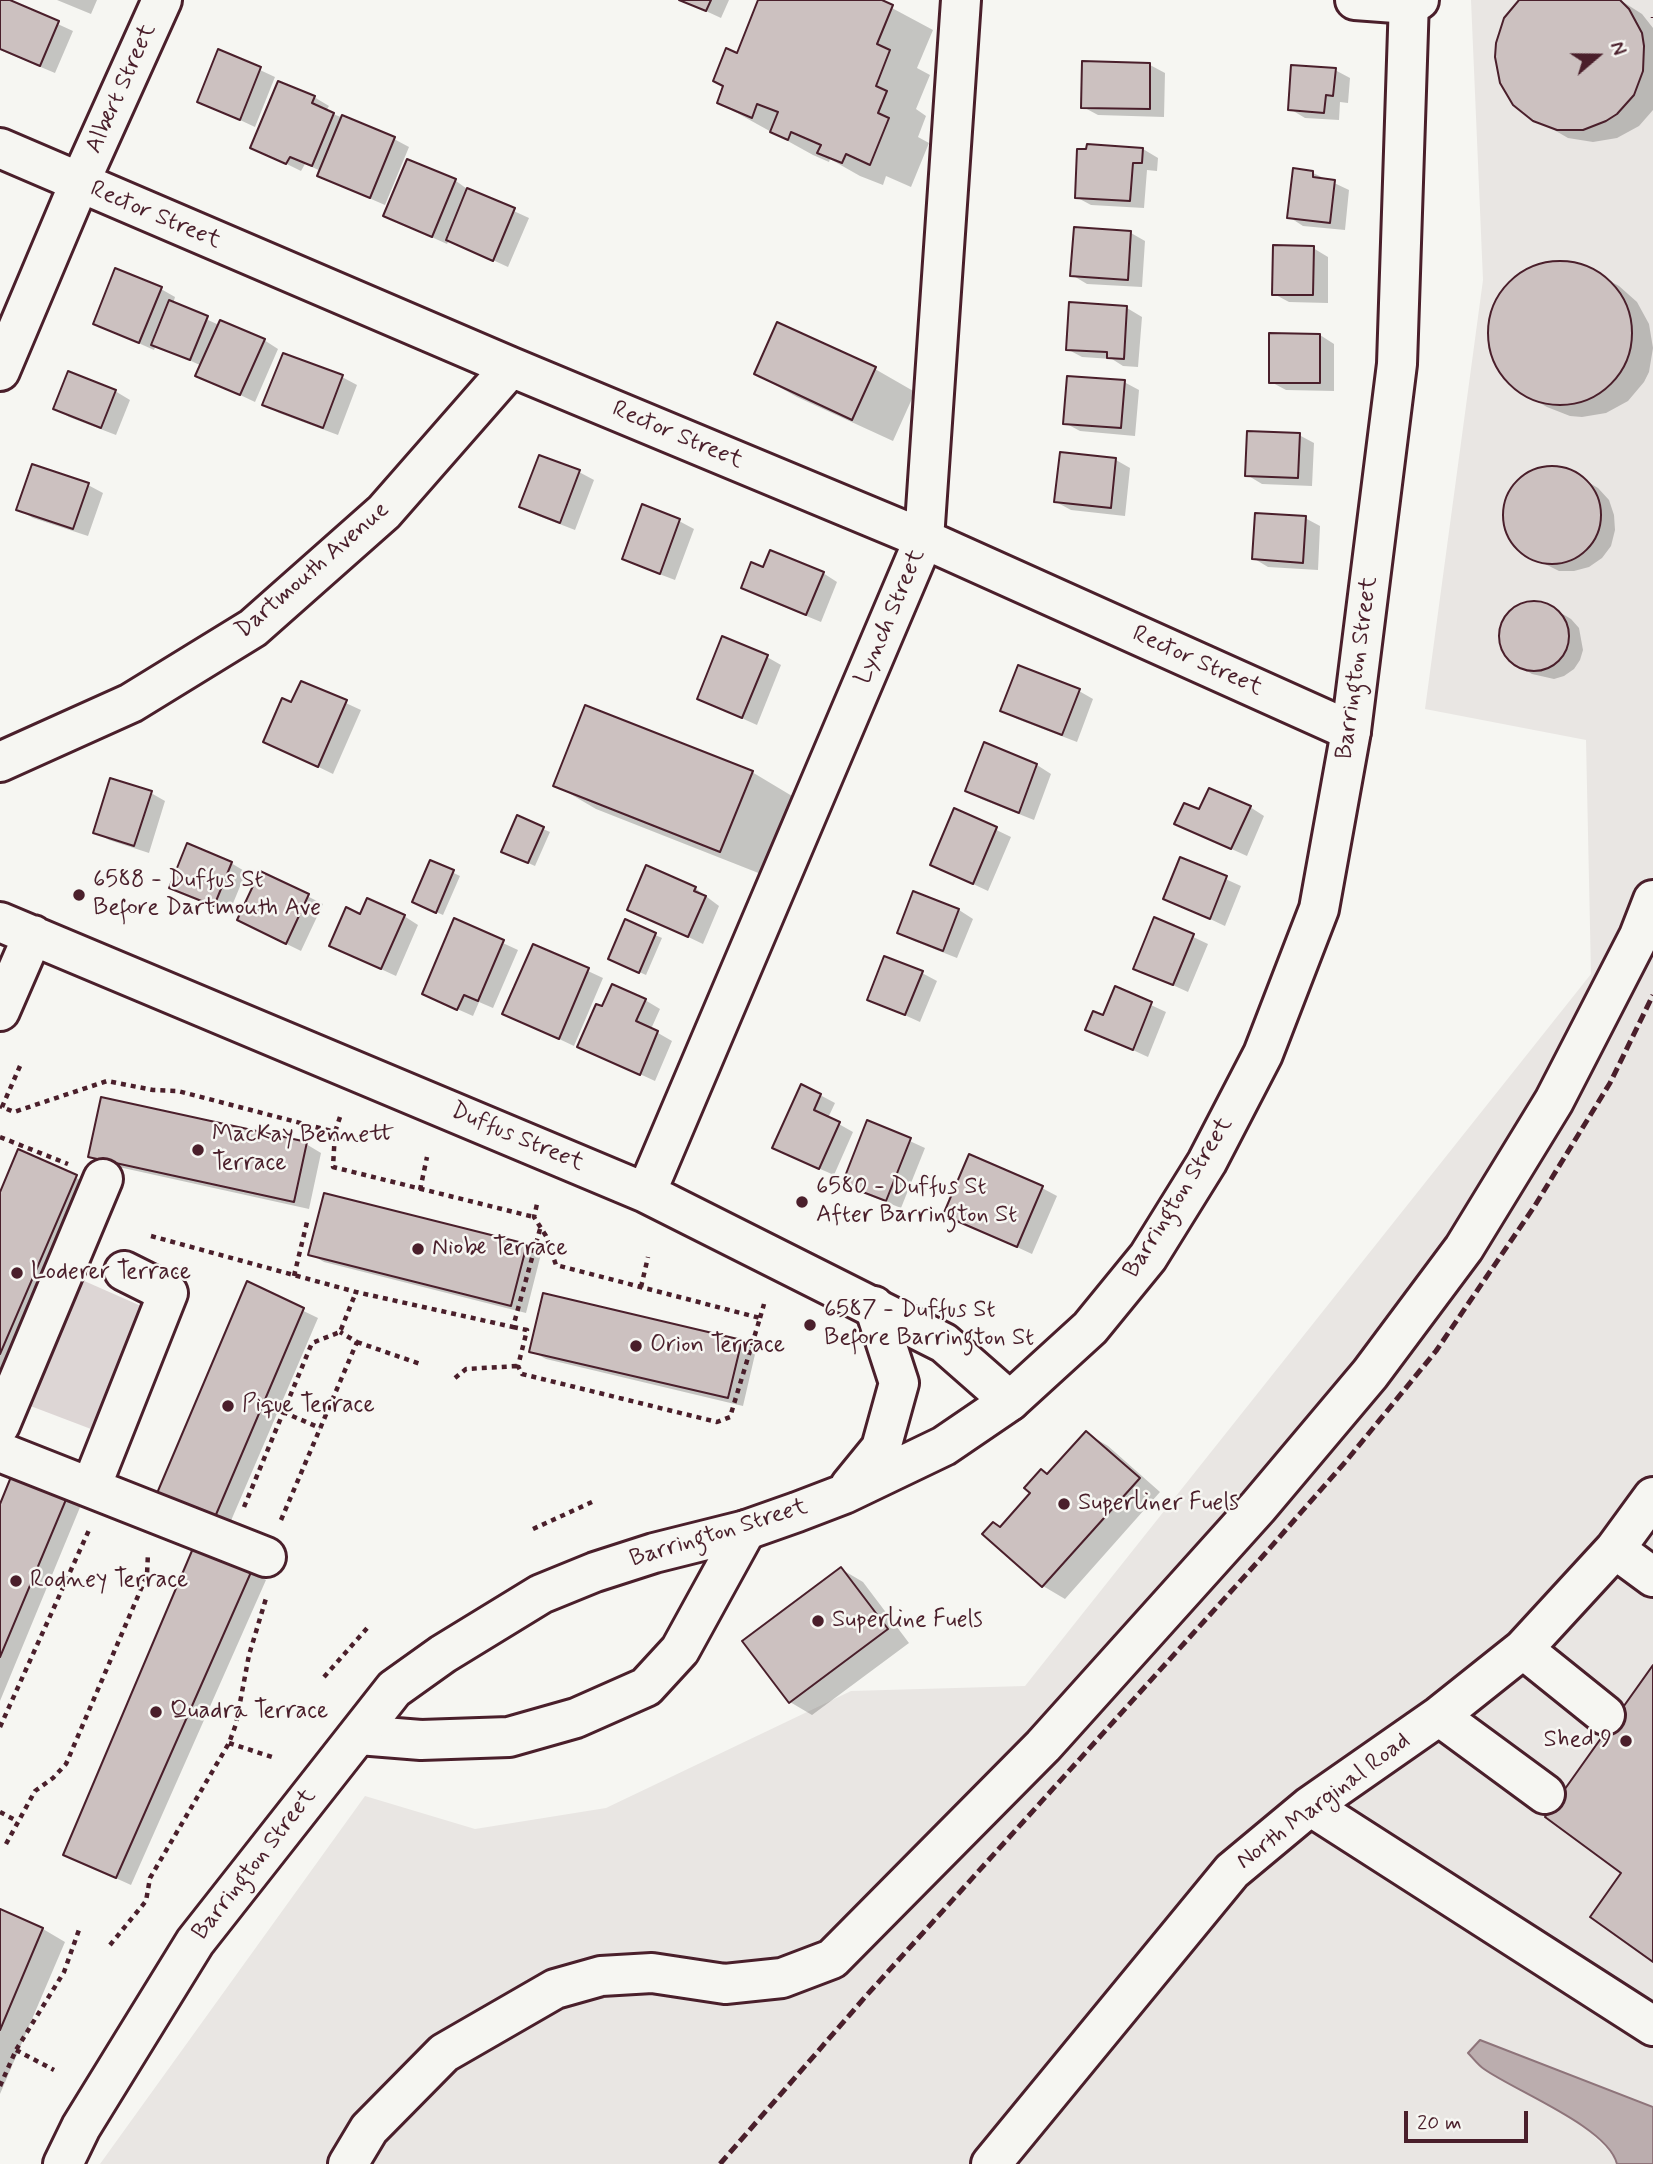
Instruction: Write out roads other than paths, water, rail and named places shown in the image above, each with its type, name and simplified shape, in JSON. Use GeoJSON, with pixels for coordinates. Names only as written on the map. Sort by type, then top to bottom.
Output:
{"type":"FeatureCollection","features":[{"type":"Feature","properties":{"kind":"street","name":"Albert Street"},"geometry":{"type":"LineString","coordinates":[[0,371],[79,184],[162,0]]}},
{"type":"Feature","properties":{"kind":"street","name":"Lynch Street"},"geometry":{"type":"LineString","coordinates":[[646,1193],[924,539],[961,0]]}},
{"type":"Feature","properties":{"kind":"street"},"geometry":{"type":"LineString","coordinates":[[1355,0],[1412,1]]}},
{"type":"Feature","properties":{"kind":"street","name":"Barrington Street"},"geometry":{"type":"LineString","coordinates":[[63,2164],[82,2127],[195,1942],[394,1689],[443,1654],[541,1594],[595,1572],[654,1553],[746,1530],[844,1494],[944,1446],[1010,1401],[1090,1328],[1148,1257],[1207,1162],[1263,1054],[1320,909],[1351,731],[1397,364],[1403,128],[1412,1]]}},
{"type":"Feature","properties":{"kind":"street","name":"Rector Street"},"geometry":{"type":"LineString","coordinates":[[0,148],[511,367],[924,539],[1351,731]]}},
{"type":"Feature","properties":{"kind":"street","name":"Dartmouth Avenue"},"geometry":{"type":"LineString","coordinates":[[0,762],[131,703],[253,628],[384,512],[511,367]]}},
{"type":"Feature","properties":{"kind":"street"},"geometry":{"type":"LineString","coordinates":[[348,2164],[369,2129],[444,2053],[555,1989],[601,1976],[652,1973],[725,1984],[748,1982],[782,1978],[832,1959],[1044,1746],[1258,1507],[1370,1374],[1464,1248],[1554,1101],[1639,936],[1653,900]]}},
{"type":"Feature","properties":{"kind":"street"},"geometry":{"type":"LineString","coordinates":[[0,1011],[16,928]]}},
{"type":"Feature","properties":{"kind":"street","name":"Duffus Street"},"geometry":{"type":"LineString","coordinates":[[16,928],[646,1193],[944,1343],[1010,1401]]}},
{"type":"Feature","properties":{"kind":"street"},"geometry":{"type":"LineString","coordinates":[[0,1425],[103,1179]]}},
{"type":"Feature","properties":{"kind":"street"},"geometry":{"type":"LineString","coordinates":[[99,1490],[168,1293],[124,1271]]}},
{"type":"Feature","properties":{"kind":"street"},"geometry":{"type":"LineString","coordinates":[[844,1494],[881,1448],[899,1383],[874,1306]]}},
{"type":"Feature","properties":{"kind":"street"},"geometry":{"type":"LineString","coordinates":[[0,1452],[266,1557]]}},
{"type":"Feature","properties":{"kind":"street","name":"North Marginal Road"},"geometry":{"type":"LineString","coordinates":[[991,2164],[1232,1871],[1310,1806],[1439,1716],[1523,1649],[1615,1549],[1653,1497]]}},
{"type":"Feature","properties":{"kind":"street"},"geometry":{"type":"LineString","coordinates":[[359,1735],[421,1740],[509,1737],[576,1718],[646,1687],[680,1650],[746,1530]]}},
{"type":"Feature","properties":{"kind":"street"},"geometry":{"type":"LineString","coordinates":[[1615,1549],[1653,1577]]}},
{"type":"Feature","properties":{"kind":"street"},"geometry":{"type":"LineString","coordinates":[[1523,1649],[1605,1715]]}},
{"type":"Feature","properties":{"kind":"street"},"geometry":{"type":"LineString","coordinates":[[1439,1716],[1545,1794]]}},
{"type":"Feature","properties":{"kind":"street"},"geometry":{"type":"LineString","coordinates":[[1310,1806],[1653,2026]]}},
{"type":"Feature","properties":{"kind":"railway"},"geometry":{"type":"LineString","coordinates":[[720,2164],[866,1996],[1262,1557],[1347,1460],[1436,1351],[1534,1207],[1610,1083],[1653,995]]}},
{"type":"Feature","properties":{"kind":"place","name":"6588 - Duffus St Before Dartmouth Ave"},"geometry":{"type":"Point","coordinates":[79,895]}},
{"type":"Feature","properties":{"kind":"place","name":"MacKay Bennett Terrace"},"geometry":{"type":"Point","coordinates":[198,1150]}},
{"type":"Feature","properties":{"kind":"place","name":"6580 - Duffus St After Barrington St"},"geometry":{"type":"Point","coordinates":[802,1202]}},
{"type":"Feature","properties":{"kind":"place","name":"Niobe Terrace"},"geometry":{"type":"Point","coordinates":[418,1249]}},
{"type":"Feature","properties":{"kind":"place","name":"Loderer Terrace"},"geometry":{"type":"Point","coordinates":[17,1273]}},
{"type":"Feature","properties":{"kind":"place","name":"6587 - Duffus St Before Barrington St"},"geometry":{"type":"Point","coordinates":[810,1325]}},
{"type":"Feature","properties":{"kind":"place","name":"Orion Terrace"},"geometry":{"type":"Point","coordinates":[636,1346]}},
{"type":"Feature","properties":{"kind":"place","name":"Pique Terrace"},"geometry":{"type":"Point","coordinates":[228,1406]}},
{"type":"Feature","properties":{"kind":"place","name":"Superliner Fuels"},"geometry":{"type":"Point","coordinates":[1064,1504]}},
{"type":"Feature","properties":{"kind":"place","name":"Rodney Terrace"},"geometry":{"type":"Point","coordinates":[16,1581]}},
{"type":"Feature","properties":{"kind":"place","name":"Superline Fuels"},"geometry":{"type":"Point","coordinates":[818,1621]}},
{"type":"Feature","properties":{"kind":"place","name":"Quadra Terrace"},"geometry":{"type":"Point","coordinates":[156,1712]}},
{"type":"Feature","properties":{"kind":"place","name":"Shed 9"},"geometry":{"type":"Point","coordinates":[1626,1741]}}]}
